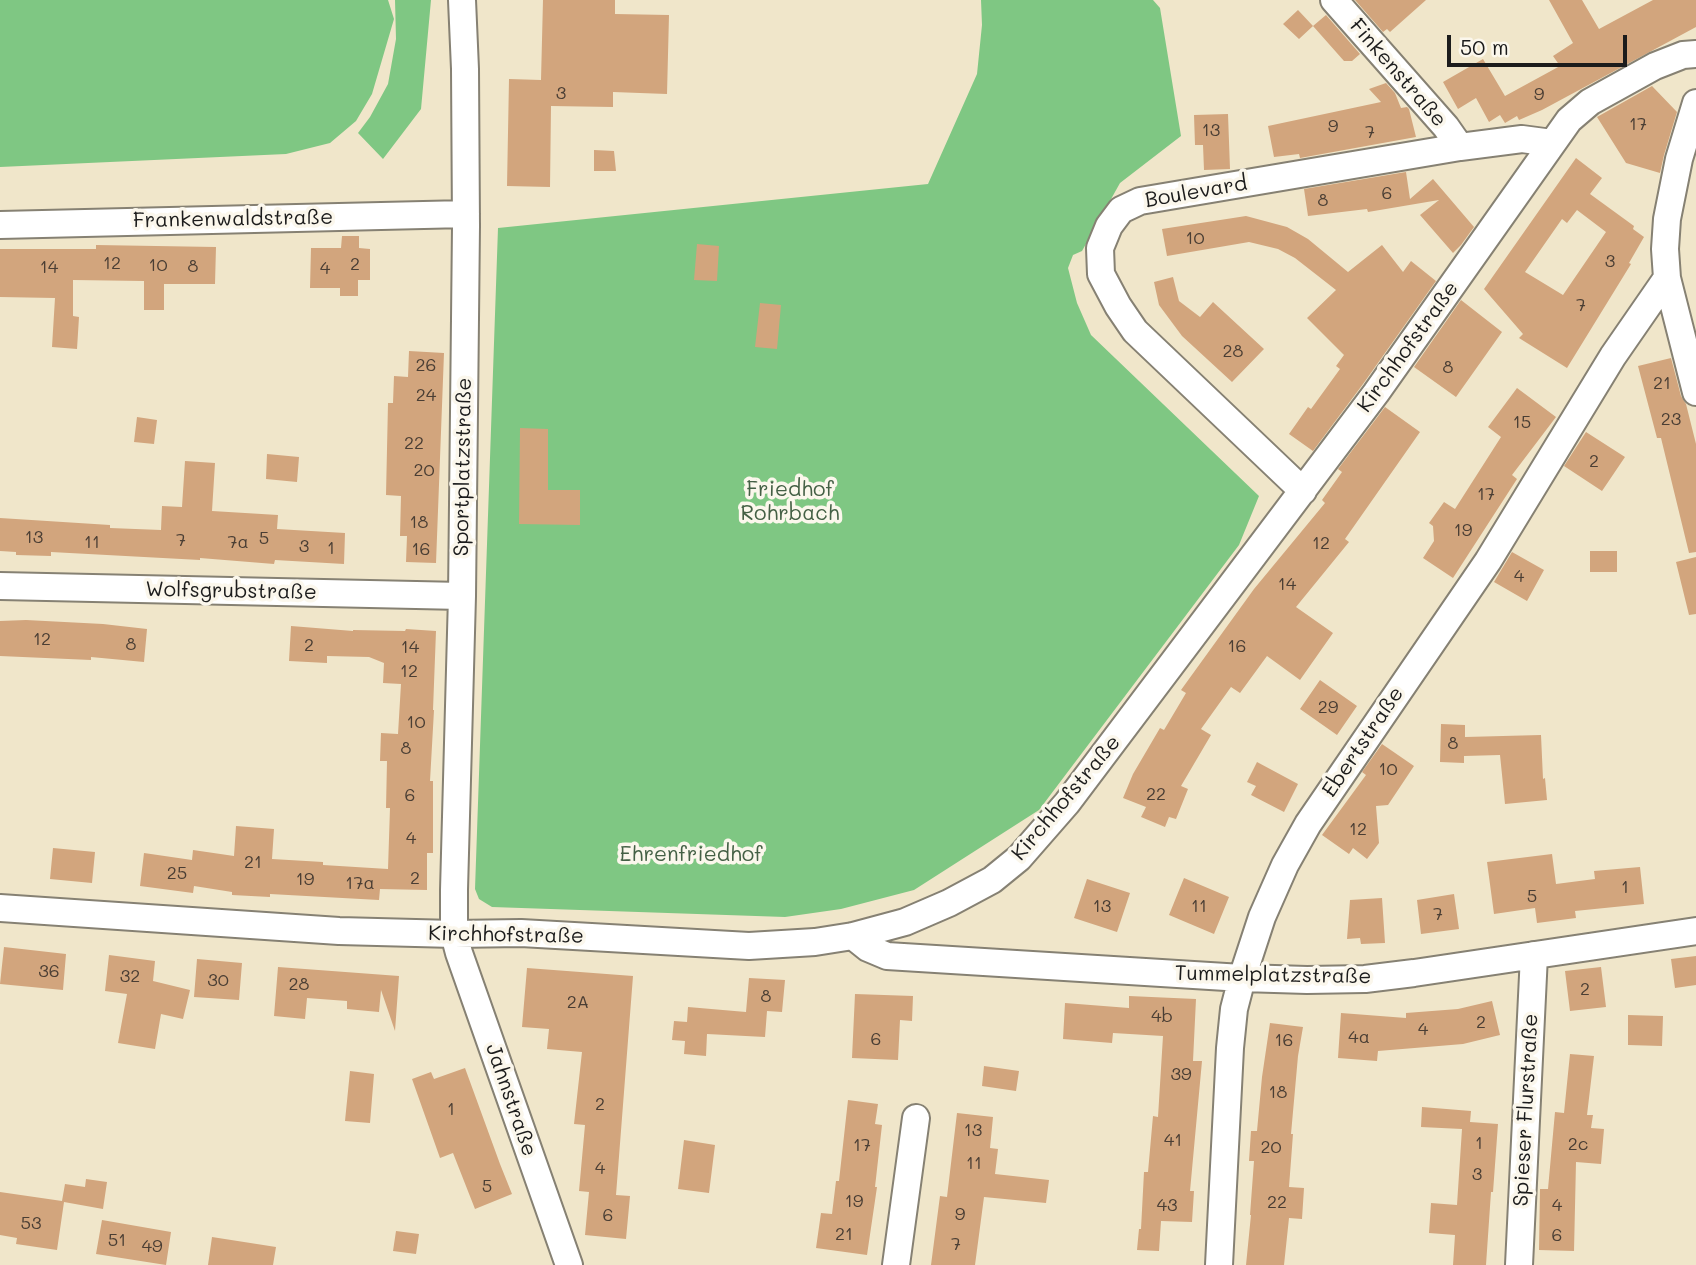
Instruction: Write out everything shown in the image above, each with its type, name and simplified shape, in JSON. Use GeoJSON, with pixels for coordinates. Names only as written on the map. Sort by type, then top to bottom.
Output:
{"type":"FeatureCollection","features":[{"type":"Feature","properties":{"kind":"street","name":"Sportplatzstraße"},"geometry":{"type":"LineString","coordinates":[[454,934],[462,596],[466,214],[462,0]]}},
{"type":"Feature","properties":{"kind":"street","name":"Finkenstraße"},"geometry":{"type":"LineString","coordinates":[[1334,0],[1438,118],[1460,147]]}},
{"type":"Feature","properties":{"kind":"street","name":"Kirchhofstraße"},"geometry":{"type":"LineString","coordinates":[[0,908],[339,930],[454,934],[521,933],[749,946],[814,942],[853,936],[905,922],[949,903],[992,880],[1019,858],[1067,803],[1303,491],[1449,291],[1569,120],[1590,103],[1655,66],[1683,55],[1696,54]]}},
{"type":"Feature","properties":{"kind":"street"},"geometry":{"type":"LineString","coordinates":[[1696,103],[1679,159],[1667,219],[1665,249],[1667,278],[1696,392]]}},
{"type":"Feature","properties":{"kind":"street","name":"Boulevard"},"geometry":{"type":"LineString","coordinates":[[1303,491],[1135,331],[1101,274],[1100,248],[1109,226],[1121,210],[1140,201],[1460,147],[1522,139],[1552,143]]}},
{"type":"Feature","properties":{"kind":"street","name":"Frankenwaldstraße"},"geometry":{"type":"LineString","coordinates":[[0,225],[466,214]]}},
{"type":"Feature","properties":{"kind":"street","name":"Ebertstraße"},"geometry":{"type":"LineString","coordinates":[[1219,1265],[1234,1009],[1262,917],[1285,865],[1308,824],[1488,561],[1613,356],[1667,278]]}},
{"type":"Feature","properties":{"kind":"street","name":"Wolfsgrubstraße"},"geometry":{"type":"LineString","coordinates":[[0,586],[462,596]]}},
{"type":"Feature","properties":{"kind":"street","name":"Tummelplatzstraße"},"geometry":{"type":"LineString","coordinates":[[853,936],[887,956],[1307,980],[1365,979],[1414,973],[1696,931]]}},
{"type":"Feature","properties":{"kind":"street","name":"Jahnstraße"},"geometry":{"type":"LineString","coordinates":[[454,934],[569,1265]]}},
{"type":"Feature","properties":{"kind":"street","name":"Spieser Flurstraße"},"geometry":{"type":"LineString","coordinates":[[1519,1265],[1534,955]]}},
{"type":"Feature","properties":{"kind":"street"},"geometry":{"type":"LineString","coordinates":[[895,1265],[916,1118]]}},
{"type":"Feature","properties":{"kind":"green space"},"geometry":{"type":"Polygon","coordinates":[[[0,0],[388,0],[394,19],[372,94],[356,121],[330,143],[286,154],[0,167],[0,0]]]}},
{"type":"Feature","properties":{"kind":"green space"},"geometry":{"type":"Polygon","coordinates":[[[395,0],[431,0],[421,109],[383,159],[358,133],[388,84],[396,39],[395,0]]]}},
{"type":"Feature","properties":{"kind":"green space","name":"Friedhof Rohrbach"},"geometry":{"type":"Polygon","coordinates":[[[981,0],[1153,0],[1160,8],[1181,136],[1120,183],[1082,251],[1073,255],[1068,268],[1077,303],[1091,335],[1259,496],[1239,545],[1039,810],[914,890],[841,909],[785,917],[492,907],[479,899],[475,889],[498,228],[928,184],[977,74],[982,25],[981,0]]]}},
{"type":"Feature","properties":{"kind":"building"},"geometry":{"type":"Polygon","coordinates":[[[543,0],[615,0],[615,14],[669,15],[667,94],[613,92],[613,107],[551,106],[550,187],[507,186],[509,79],[541,80],[543,0]]]}},
{"type":"Feature","properties":{"kind":"building"},"geometry":{"type":"Polygon","coordinates":[[[1355,0],[1426,0],[1390,32],[1387,29],[1383,32],[1355,0]]]}},
{"type":"Feature","properties":{"kind":"building"},"geometry":{"type":"Polygon","coordinates":[[[1549,0],[1582,0],[1599,29],[1653,0],[1696,0],[1696,27],[1519,120],[1517,116],[1505,123],[1500,115],[1489,122],[1476,98],[1458,109],[1443,82],[1483,59],[1505,96],[1560,66],[1553,56],[1573,43],[1549,0]]]}},
{"type":"Feature","properties":{"kind":"building"},"geometry":{"type":"Polygon","coordinates":[[[1298,10],[1313,26],[1299,39],[1283,24],[1298,10]]]}},
{"type":"Feature","properties":{"kind":"building"},"geometry":{"type":"Polygon","coordinates":[[[1326,15],[1360,54],[1352,61],[1344,61],[1313,26],[1326,15]]]}},
{"type":"Feature","properties":{"kind":"building"},"geometry":{"type":"Polygon","coordinates":[[[1386,83],[1395,93],[1401,108],[1409,109],[1416,137],[1300,158],[1299,154],[1274,157],[1268,126],[1381,102],[1369,89],[1386,83]]]}},
{"type":"Feature","properties":{"kind":"building"},"geometry":{"type":"Polygon","coordinates":[[[1652,86],[1677,112],[1660,173],[1626,163],[1597,117],[1652,86]]]}},
{"type":"Feature","properties":{"kind":"building"},"geometry":{"type":"Polygon","coordinates":[[[1228,114],[1230,169],[1204,170],[1203,145],[1195,145],[1194,115],[1228,114]]]}},
{"type":"Feature","properties":{"kind":"building"},"geometry":{"type":"Polygon","coordinates":[[[594,150],[614,151],[616,171],[594,171],[594,150]]]}},
{"type":"Feature","properties":{"kind":"building"},"geometry":{"type":"Polygon","coordinates":[[[1576,158],[1602,178],[1590,194],[1634,226],[1633,229],[1644,237],[1629,263],[1631,264],[1567,368],[1519,338],[1523,334],[1484,289],[1576,158]],[[1577,210],[1567,223],[1562,219],[1525,272],[1563,295],[1606,232],[1577,210]]]}},
{"type":"Feature","properties":{"kind":"building"},"geometry":{"type":"Polygon","coordinates":[[[1406,172],[1410,199],[1433,179],[1474,227],[1453,253],[1420,215],[1439,200],[1368,212],[1367,209],[1308,216],[1304,189],[1406,172]]]}},
{"type":"Feature","properties":{"kind":"building"},"geometry":{"type":"Polygon","coordinates":[[[1246,216],[1287,227],[1308,239],[1348,272],[1382,245],[1403,272],[1411,261],[1436,281],[1313,451],[1289,434],[1340,369],[1336,366],[1344,355],[1307,318],[1336,290],[1295,258],[1278,249],[1249,242],[1167,256],[1162,229],[1246,216]]]}},
{"type":"Feature","properties":{"kind":"building"},"geometry":{"type":"Polygon","coordinates":[[[342,236],[359,236],[359,248],[370,249],[370,280],[358,280],[358,296],[340,296],[340,288],[310,288],[311,248],[341,248],[342,236]]]}},
{"type":"Feature","properties":{"kind":"building"},"geometry":{"type":"Polygon","coordinates":[[[697,244],[719,246],[717,281],[694,280],[697,244]]]}},
{"type":"Feature","properties":{"kind":"building"},"geometry":{"type":"Polygon","coordinates":[[[96,245],[216,247],[215,284],[164,284],[164,310],[144,310],[144,281],[73,280],[73,316],[79,317],[77,349],[52,347],[55,298],[0,297],[0,249],[96,249],[96,245]]]}},
{"type":"Feature","properties":{"kind":"building"},"geometry":{"type":"Polygon","coordinates":[[[1173,277],[1179,301],[1200,317],[1213,302],[1264,349],[1232,382],[1182,336],[1159,305],[1154,282],[1173,277]]]}},
{"type":"Feature","properties":{"kind":"building"},"geometry":{"type":"Polygon","coordinates":[[[1461,300],[1502,332],[1456,397],[1414,367],[1461,300]]]}},
{"type":"Feature","properties":{"kind":"building"},"geometry":{"type":"Polygon","coordinates":[[[760,303],[781,305],[777,349],[755,347],[760,303]]]}},
{"type":"Feature","properties":{"kind":"building"},"geometry":{"type":"Polygon","coordinates":[[[409,351],[444,353],[436,563],[406,562],[407,536],[400,536],[401,496],[386,495],[388,403],[393,403],[394,376],[408,377],[409,351]]]}},
{"type":"Feature","properties":{"kind":"building"},"geometry":{"type":"Polygon","coordinates":[[[1671,358],[1696,444],[1696,552],[1689,553],[1661,438],[1657,438],[1638,366],[1671,358]]]}},
{"type":"Feature","properties":{"kind":"building"},"geometry":{"type":"Polygon","coordinates":[[[1517,388],[1556,417],[1512,475],[1517,479],[1453,578],[1423,558],[1434,541],[1433,526],[1429,523],[1444,502],[1455,509],[1501,437],[1488,427],[1517,388]]]}},
{"type":"Feature","properties":{"kind":"building"},"geometry":{"type":"Polygon","coordinates":[[[1385,407],[1420,432],[1345,539],[1349,542],[1296,607],[1333,633],[1300,680],[1267,656],[1240,693],[1231,687],[1201,729],[1211,735],[1181,786],[1188,789],[1176,819],[1169,817],[1165,827],[1141,817],[1146,807],[1123,798],[1133,774],[1160,728],[1164,730],[1186,693],[1181,690],[1254,589],[1325,503],[1322,500],[1342,472],[1338,469],[1385,407]]]}},
{"type":"Feature","properties":{"kind":"building"},"geometry":{"type":"Polygon","coordinates":[[[137,417],[157,420],[154,444],[134,442],[137,417]]]}},
{"type":"Feature","properties":{"kind":"building"},"geometry":{"type":"Polygon","coordinates":[[[520,428],[548,429],[548,490],[580,490],[580,525],[519,524],[520,428]]]}},
{"type":"Feature","properties":{"kind":"building"},"geometry":{"type":"Polygon","coordinates":[[[1586,432],[1625,457],[1602,491],[1564,466],[1586,432]]]}},
{"type":"Feature","properties":{"kind":"building"},"geometry":{"type":"Polygon","coordinates":[[[267,454],[299,457],[297,482],[266,479],[267,454]]]}},
{"type":"Feature","properties":{"kind":"building"},"geometry":{"type":"Polygon","coordinates":[[[185,461],[215,463],[212,511],[278,515],[277,529],[345,533],[344,564],[275,560],[274,564],[51,552],[51,556],[16,555],[16,552],[0,551],[0,518],[161,530],[162,506],[182,507],[185,461]]]}},
{"type":"Feature","properties":{"kind":"building"},"geometry":{"type":"Polygon","coordinates":[[[1590,551],[1617,551],[1617,572],[1590,572],[1590,551]]]}},
{"type":"Feature","properties":{"kind":"building"},"geometry":{"type":"Polygon","coordinates":[[[1512,552],[1544,570],[1527,601],[1494,582],[1512,552]]]}},
{"type":"Feature","properties":{"kind":"building"},"geometry":{"type":"Polygon","coordinates":[[[1696,557],[1696,614],[1689,615],[1676,562],[1696,557]]]}},
{"type":"Feature","properties":{"kind":"building"},"geometry":{"type":"Polygon","coordinates":[[[26,620],[147,629],[144,662],[91,657],[91,660],[0,656],[0,621],[26,620]]]}},
{"type":"Feature","properties":{"kind":"building"},"geometry":{"type":"Polygon","coordinates":[[[291,626],[353,631],[436,631],[430,781],[433,781],[433,853],[427,853],[427,890],[380,889],[379,900],[270,894],[270,897],[232,895],[232,892],[194,886],[193,893],[140,886],[144,853],[192,860],[193,850],[234,856],[236,826],[274,829],[272,859],[388,869],[390,808],[386,808],[387,761],[380,761],[381,733],[398,734],[401,684],[383,683],[384,663],[369,657],[327,656],[327,663],[289,661],[291,626]]]}},
{"type":"Feature","properties":{"kind":"building"},"geometry":{"type":"Polygon","coordinates":[[[1320,680],[1357,706],[1337,735],[1300,709],[1320,680]]]}},
{"type":"Feature","properties":{"kind":"building"},"geometry":{"type":"Polygon","coordinates":[[[1441,724],[1465,725],[1465,737],[1541,735],[1547,800],[1505,804],[1500,755],[1464,756],[1464,763],[1440,762],[1441,724]]]}},
{"type":"Feature","properties":{"kind":"building"},"geometry":{"type":"Polygon","coordinates":[[[1382,744],[1414,766],[1388,805],[1376,806],[1379,843],[1367,859],[1353,848],[1349,854],[1322,835],[1366,775],[1362,772],[1382,744]]]}},
{"type":"Feature","properties":{"kind":"building"},"geometry":{"type":"Polygon","coordinates":[[[1257,762],[1298,784],[1284,812],[1251,795],[1256,786],[1247,782],[1257,762]]]}},
{"type":"Feature","properties":{"kind":"building"},"geometry":{"type":"Polygon","coordinates":[[[53,848],[95,852],[92,883],[50,879],[53,848]]]}},
{"type":"Feature","properties":{"kind":"building"},"geometry":{"type":"Polygon","coordinates":[[[1552,854],[1556,884],[1595,879],[1594,871],[1640,867],[1644,904],[1575,911],[1576,918],[1537,923],[1535,908],[1494,914],[1487,862],[1552,854]]]}},
{"type":"Feature","properties":{"kind":"building"},"geometry":{"type":"Polygon","coordinates":[[[1184,878],[1229,897],[1214,934],[1169,915],[1184,878]]]}},
{"type":"Feature","properties":{"kind":"building"},"geometry":{"type":"Polygon","coordinates":[[[1087,879],[1130,893],[1117,932],[1074,918],[1087,879]]]}},
{"type":"Feature","properties":{"kind":"building"},"geometry":{"type":"Polygon","coordinates":[[[1454,894],[1459,929],[1421,934],[1417,900],[1454,894]]]}},
{"type":"Feature","properties":{"kind":"building"},"geometry":{"type":"Polygon","coordinates":[[[1382,898],[1385,943],[1361,944],[1360,938],[1347,939],[1350,900],[1382,898]]]}},
{"type":"Feature","properties":{"kind":"building"},"geometry":{"type":"Polygon","coordinates":[[[4,947],[66,954],[63,990],[0,984],[4,947]]]}},
{"type":"Feature","properties":{"kind":"building"},"geometry":{"type":"Polygon","coordinates":[[[109,955],[155,961],[153,981],[190,990],[183,1019],[161,1014],[155,1049],[118,1043],[127,994],[105,991],[109,955]]]}},
{"type":"Feature","properties":{"kind":"building"},"geometry":{"type":"Polygon","coordinates":[[[1696,956],[1696,985],[1675,988],[1671,959],[1696,956]]]}},
{"type":"Feature","properties":{"kind":"building"},"geometry":{"type":"Polygon","coordinates":[[[197,959],[242,963],[239,1000],[194,997],[197,959]]]}},
{"type":"Feature","properties":{"kind":"building"},"geometry":{"type":"Polygon","coordinates":[[[278,967],[399,976],[395,1031],[381,990],[379,1012],[347,1009],[347,1001],[307,998],[305,1019],[274,1016],[278,967]]]}},
{"type":"Feature","properties":{"kind":"building"},"geometry":{"type":"Polygon","coordinates":[[[1601,967],[1606,1007],[1570,1011],[1565,971],[1601,967]]]}},
{"type":"Feature","properties":{"kind":"building"},"geometry":{"type":"Polygon","coordinates":[[[527,968],[633,976],[616,1195],[630,1196],[626,1239],[585,1235],[589,1192],[579,1191],[585,1125],[574,1124],[582,1052],[547,1049],[549,1029],[522,1027],[527,968]]]}},
{"type":"Feature","properties":{"kind":"building"},"geometry":{"type":"Polygon","coordinates":[[[749,978],[785,980],[782,1012],[767,1011],[765,1037],[707,1034],[706,1056],[684,1054],[685,1041],[672,1040],[674,1021],[687,1022],[688,1007],[746,1012],[749,978]]]}},
{"type":"Feature","properties":{"kind":"building"},"geometry":{"type":"Polygon","coordinates":[[[855,994],[913,996],[912,1021],[900,1020],[898,1060],[852,1058],[855,994]]]}},
{"type":"Feature","properties":{"kind":"building"},"geometry":{"type":"Polygon","coordinates":[[[1129,996],[1196,999],[1193,1061],[1202,1061],[1190,1191],[1194,1191],[1192,1222],[1161,1221],[1159,1251],[1137,1250],[1141,1229],[1144,1172],[1148,1172],[1153,1116],[1158,1117],[1163,1036],[1113,1033],[1112,1043],[1063,1039],[1065,1003],[1129,1008],[1129,996]]]}},
{"type":"Feature","properties":{"kind":"building"},"geometry":{"type":"Polygon","coordinates":[[[1492,1001],[1500,1035],[1463,1044],[1378,1051],[1377,1061],[1338,1058],[1341,1013],[1406,1018],[1406,1013],[1458,1009],[1492,1001]]]}},
{"type":"Feature","properties":{"kind":"building"},"geometry":{"type":"Polygon","coordinates":[[[1628,1015],[1663,1016],[1662,1046],[1628,1045],[1628,1015]]]}},
{"type":"Feature","properties":{"kind":"building"},"geometry":{"type":"Polygon","coordinates":[[[1270,1023],[1303,1027],[1291,1134],[1289,1187],[1304,1188],[1302,1219],[1289,1218],[1284,1265],[1246,1265],[1254,1161],[1249,1161],[1251,1131],[1257,1131],[1270,1023]]]}},
{"type":"Feature","properties":{"kind":"building"},"geometry":{"type":"Polygon","coordinates":[[[1570,1054],[1594,1056],[1587,1115],[1593,1115],[1591,1128],[1604,1129],[1601,1164],[1576,1162],[1574,1251],[1539,1250],[1540,1189],[1548,1189],[1555,1112],[1564,1113],[1570,1054]]]}},
{"type":"Feature","properties":{"kind":"building"},"geometry":{"type":"Polygon","coordinates":[[[984,1066],[1019,1071],[1016,1091],[982,1086],[984,1066]]]}},
{"type":"Feature","properties":{"kind":"building"},"geometry":{"type":"Polygon","coordinates":[[[465,1068],[512,1194],[475,1209],[453,1153],[440,1158],[412,1079],[431,1072],[434,1079],[465,1068]]]}},
{"type":"Feature","properties":{"kind":"building"},"geometry":{"type":"Polygon","coordinates":[[[350,1071],[374,1074],[370,1123],[345,1121],[350,1071]]]}},
{"type":"Feature","properties":{"kind":"building"},"geometry":{"type":"Polygon","coordinates":[[[848,1100],[878,1104],[875,1124],[882,1125],[877,1187],[867,1255],[816,1248],[821,1213],[832,1214],[836,1181],[839,1181],[848,1100]]]}},
{"type":"Feature","properties":{"kind":"building"},"geometry":{"type":"Polygon","coordinates":[[[1422,1107],[1471,1111],[1470,1122],[1498,1124],[1486,1265],[1453,1265],[1455,1235],[1429,1233],[1431,1203],[1457,1205],[1462,1129],[1421,1127],[1422,1107]]]}},
{"type":"Feature","properties":{"kind":"building"},"geometry":{"type":"Polygon","coordinates":[[[957,1113],[993,1117],[990,1148],[998,1149],[995,1174],[1049,1180],[1046,1203],[984,1197],[975,1265],[931,1265],[940,1196],[947,1197],[957,1113]]]}},
{"type":"Feature","properties":{"kind":"building"},"geometry":{"type":"Polygon","coordinates":[[[684,1140],[715,1145],[709,1193],[678,1189],[684,1140]]]}},
{"type":"Feature","properties":{"kind":"building"},"geometry":{"type":"Polygon","coordinates":[[[86,1179],[107,1182],[103,1209],[64,1202],[57,1250],[16,1244],[17,1238],[0,1235],[0,1192],[62,1201],[65,1184],[85,1187],[86,1179]]]}},
{"type":"Feature","properties":{"kind":"building"},"geometry":{"type":"Polygon","coordinates":[[[102,1220],[171,1232],[166,1265],[96,1254],[102,1220]]]}},
{"type":"Feature","properties":{"kind":"building"},"geometry":{"type":"Polygon","coordinates":[[[396,1231],[419,1234],[416,1254],[393,1251],[396,1231]]]}},
{"type":"Feature","properties":{"kind":"building"},"geometry":{"type":"Polygon","coordinates":[[[212,1237],[276,1247],[273,1265],[208,1265],[212,1237]]]}},
{"type":"Feature","properties":{"kind":"park label","name":"Ehrenfriedhof"},"geometry":{"type":"Point","coordinates":[691,855]}}]}
